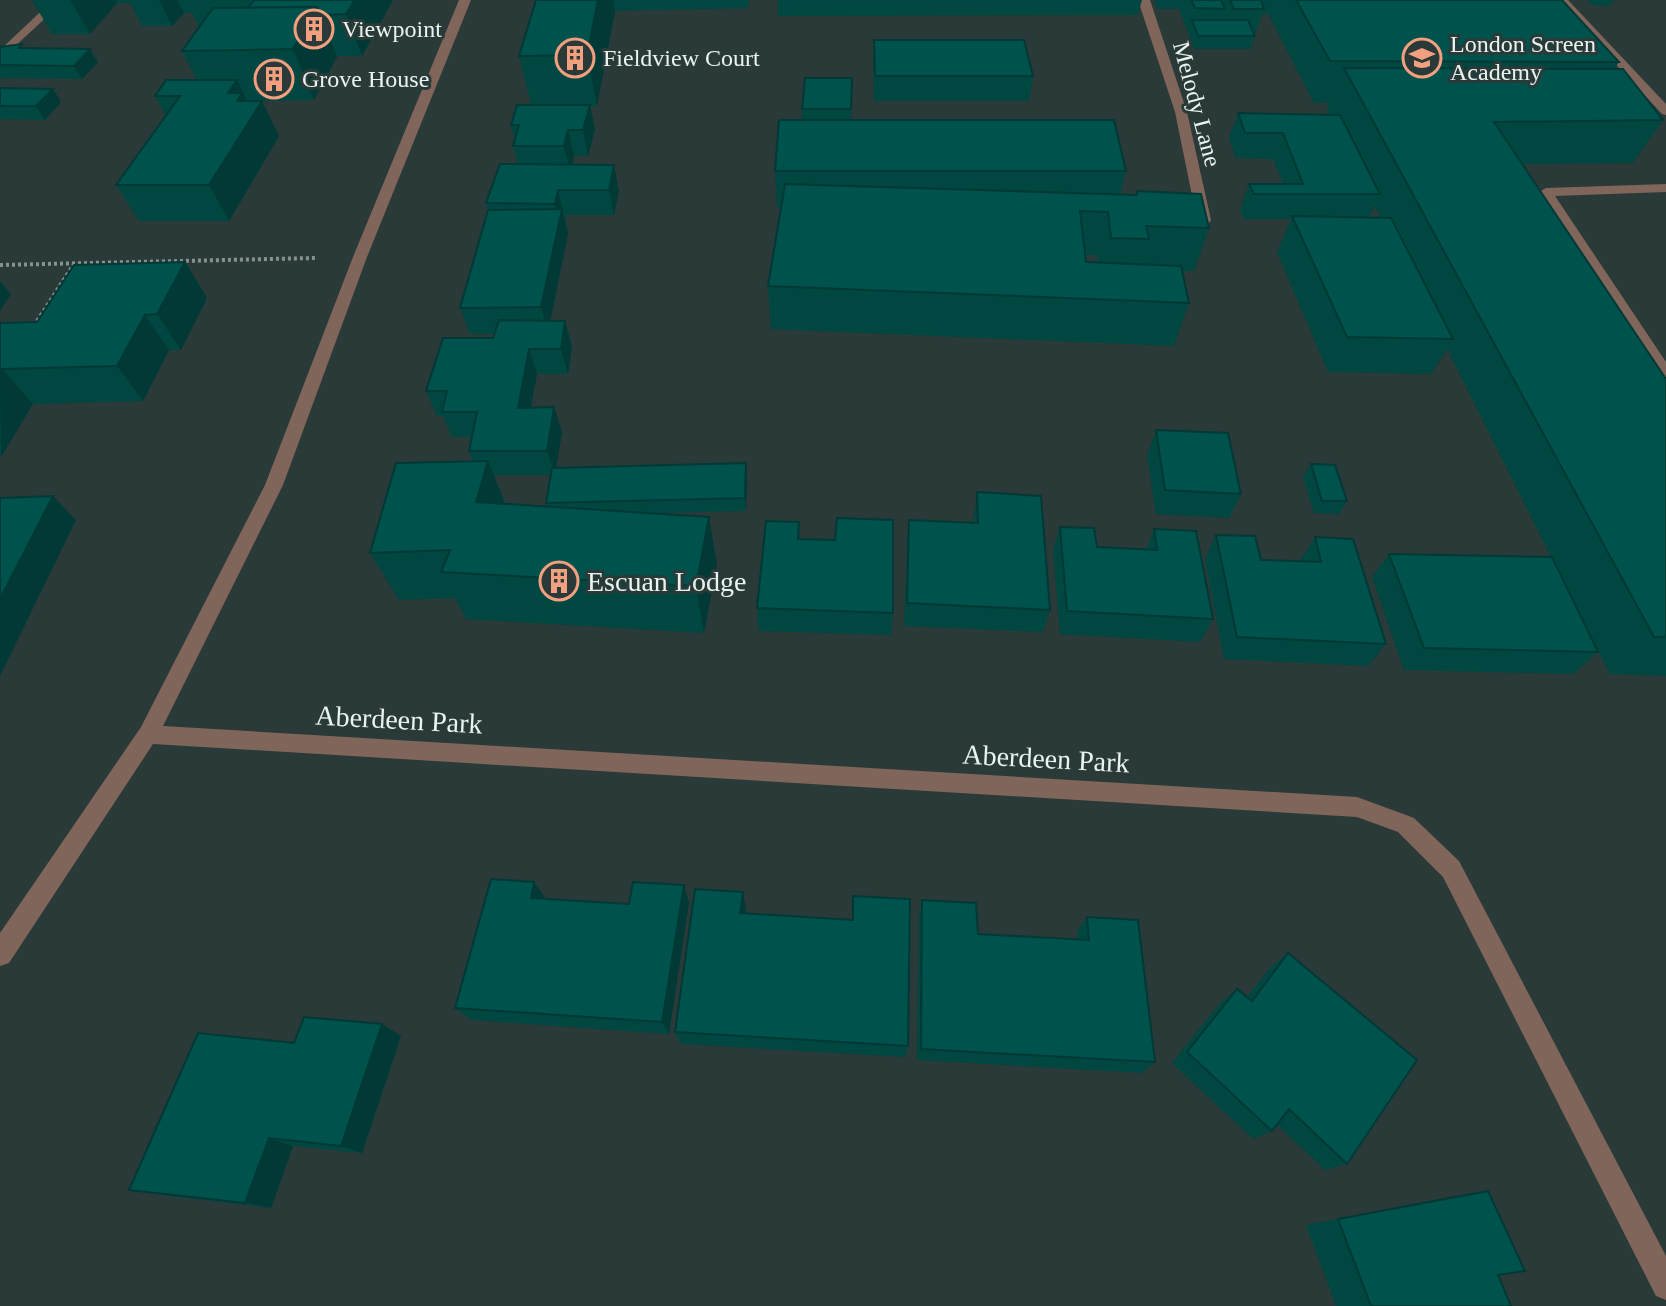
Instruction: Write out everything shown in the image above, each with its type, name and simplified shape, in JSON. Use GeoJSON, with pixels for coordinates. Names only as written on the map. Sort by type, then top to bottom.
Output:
{"type":"FeatureCollection","features":[{"type":"Feature","properties":{"kind":"street"},"geometry":{"type":"LineString","coordinates":[[0,56],[59,0]]}},
{"type":"Feature","properties":{"kind":"street"},"geometry":{"type":"LineString","coordinates":[[0,954],[148,734],[274,485],[360,257],[465,0]]}},
{"type":"Feature","properties":{"kind":"street","name":"Melody Lane"},"geometry":{"type":"LineString","coordinates":[[1144,0],[1181,112],[1204,220]]}},
{"type":"Feature","properties":{"kind":"street"},"geometry":{"type":"LineString","coordinates":[[1562,0],[1666,111]]}},
{"type":"Feature","properties":{"kind":"street"},"geometry":{"type":"LineString","coordinates":[[1666,188],[1546,192],[1666,374]]}},
{"type":"Feature","properties":{"kind":"street","name":"Aberdeen Park"},"geometry":{"type":"LineString","coordinates":[[148,734],[1357,807],[1406,825],[1451,869],[1666,1286]]}},
{"type":"Feature","properties":{"kind":"path"},"geometry":{"type":"LineString","coordinates":[[0,265],[360,257]]}},
{"type":"Feature","properties":{"kind":"path"},"geometry":{"type":"LineString","coordinates":[[162,274],[169,261]]}},
{"type":"Feature","properties":{"kind":"path"},"geometry":{"type":"LineString","coordinates":[[28,335],[75,263]]}},
{"type":"Feature","properties":{"kind":"building"},"geometry":{"type":"Polygon","coordinates":[[[254,0],[355,0],[346,14],[320,15],[317,7],[248,8],[254,0]]]}},
{"type":"Feature","properties":{"kind":"building"},"geometry":{"type":"Polygon","coordinates":[[[536,0],[598,0],[587,55],[519,56],[536,0]]]}},
{"type":"Feature","properties":{"kind":"building"},"geometry":{"type":"Polygon","coordinates":[[[1191,0],[1221,0],[1225,9],[1195,8],[1191,0]]]}},
{"type":"Feature","properties":{"kind":"building"},"geometry":{"type":"Polygon","coordinates":[[[1230,0],[1261,0],[1264,9],[1234,9],[1230,0]]]}},
{"type":"Feature","properties":{"kind":"building"},"geometry":{"type":"Polygon","coordinates":[[[1296,0],[1562,0],[1619,62],[1330,61],[1296,0]]]}},
{"type":"Feature","properties":{"kind":"building"},"geometry":{"type":"Polygon","coordinates":[[[317,7],[293,49],[182,51],[213,8],[317,7]]]}},
{"type":"Feature","properties":{"kind":"building"},"geometry":{"type":"Polygon","coordinates":[[[1192,20],[1248,20],[1255,36],[1198,36],[1192,20]]]}},
{"type":"Feature","properties":{"kind":"building"},"geometry":{"type":"Polygon","coordinates":[[[874,40],[1024,40],[1033,76],[875,76],[874,40]]]}},
{"type":"Feature","properties":{"kind":"building"},"geometry":{"type":"Polygon","coordinates":[[[22,44],[19,48],[90,49],[74,66],[0,65],[0,47],[22,44]]]}},
{"type":"Feature","properties":{"kind":"building"},"geometry":{"type":"Polygon","coordinates":[[[1344,68],[1623,69],[1663,120],[1494,122],[1666,379],[1666,637],[1654,637],[1344,68]]]}},
{"type":"Feature","properties":{"kind":"building"},"geometry":{"type":"Polygon","coordinates":[[[805,78],[852,78],[851,109],[802,109],[805,78]]]}},
{"type":"Feature","properties":{"kind":"building"},"geometry":{"type":"Polygon","coordinates":[[[166,80],[237,80],[228,93],[242,93],[237,101],[262,101],[209,185],[116,185],[180,96],[155,96],[166,80]]]}},
{"type":"Feature","properties":{"kind":"building"},"geometry":{"type":"Polygon","coordinates":[[[0,88],[53,89],[36,106],[0,106],[0,88]]]}},
{"type":"Feature","properties":{"kind":"building"},"geometry":{"type":"Polygon","coordinates":[[[517,105],[590,105],[583,130],[568,130],[564,146],[513,146],[519,125],[511,125],[517,105]]]}},
{"type":"Feature","properties":{"kind":"building"},"geometry":{"type":"Polygon","coordinates":[[[1238,113],[1340,115],[1380,194],[1254,194],[1249,184],[1303,184],[1283,133],[1245,133],[1238,113]]]}},
{"type":"Feature","properties":{"kind":"building"},"geometry":{"type":"Polygon","coordinates":[[[779,120],[1114,120],[1126,171],[775,171],[779,120]]]}},
{"type":"Feature","properties":{"kind":"building"},"geometry":{"type":"Polygon","coordinates":[[[500,164],[614,165],[609,190],[558,190],[555,204],[486,203],[500,164]]]}},
{"type":"Feature","properties":{"kind":"building"},"geometry":{"type":"Polygon","coordinates":[[[785,184],[1137,195],[1137,191],[1201,194],[1209,228],[1146,226],[1149,239],[1111,238],[1108,212],[1080,211],[1086,262],[1181,266],[1189,303],[768,286],[785,184]]]}},
{"type":"Feature","properties":{"kind":"building"},"geometry":{"type":"Polygon","coordinates":[[[562,209],[541,307],[460,308],[488,210],[562,209]]]}},
{"type":"Feature","properties":{"kind":"building"},"geometry":{"type":"Polygon","coordinates":[[[1292,216],[1391,218],[1453,339],[1347,337],[1292,216]]]}},
{"type":"Feature","properties":{"kind":"building"},"geometry":{"type":"Polygon","coordinates":[[[185,262],[157,314],[145,315],[117,366],[2,369],[0,372],[0,323],[37,322],[74,265],[185,262]]]}},
{"type":"Feature","properties":{"kind":"building"},"geometry":{"type":"Polygon","coordinates":[[[499,320],[565,321],[561,349],[529,349],[518,408],[554,407],[547,451],[469,451],[477,412],[442,412],[447,391],[426,391],[443,338],[493,338],[499,320]]]}},
{"type":"Feature","properties":{"kind":"building"},"geometry":{"type":"Polygon","coordinates":[[[1156,430],[1228,433],[1241,494],[1165,490],[1156,430]]]}},
{"type":"Feature","properties":{"kind":"building"},"geometry":{"type":"Polygon","coordinates":[[[488,461],[476,502],[709,517],[696,586],[441,572],[450,550],[370,553],[396,463],[488,461]]]}},
{"type":"Feature","properties":{"kind":"building"},"geometry":{"type":"Polygon","coordinates":[[[746,463],[745,498],[546,503],[552,468],[746,463]]]}},
{"type":"Feature","properties":{"kind":"building"},"geometry":{"type":"Polygon","coordinates":[[[1311,464],[1335,465],[1347,501],[1322,501],[1311,464]]]}},
{"type":"Feature","properties":{"kind":"building"},"geometry":{"type":"Polygon","coordinates":[[[977,492],[1041,496],[1050,610],[907,603],[909,520],[978,523],[977,492]]]}},
{"type":"Feature","properties":{"kind":"building"},"geometry":{"type":"Polygon","coordinates":[[[53,496],[0,599],[0,498],[53,496]]]}},
{"type":"Feature","properties":{"kind":"building"},"geometry":{"type":"Polygon","coordinates":[[[837,518],[893,520],[893,613],[757,608],[766,521],[799,522],[798,539],[835,540],[837,518]]]}},
{"type":"Feature","properties":{"kind":"building"},"geometry":{"type":"Polygon","coordinates":[[[1060,527],[1094,528],[1097,547],[1157,550],[1154,529],[1196,531],[1213,619],[1067,611],[1060,527]]]}},
{"type":"Feature","properties":{"kind":"building"},"geometry":{"type":"Polygon","coordinates":[[[1216,535],[1255,536],[1261,560],[1321,562],[1315,537],[1353,539],[1386,644],[1237,637],[1216,535]]]}},
{"type":"Feature","properties":{"kind":"building"},"geometry":{"type":"Polygon","coordinates":[[[1389,554],[1552,557],[1598,652],[1424,648],[1389,554]]]}},
{"type":"Feature","properties":{"kind":"building"},"geometry":{"type":"Polygon","coordinates":[[[491,879],[534,882],[531,898],[629,904],[633,882],[684,885],[662,1022],[455,1008],[491,879]]]}},
{"type":"Feature","properties":{"kind":"building"},"geometry":{"type":"Polygon","coordinates":[[[695,889],[743,892],[740,913],[853,920],[853,896],[910,899],[908,1046],[675,1032],[695,889]]]}},
{"type":"Feature","properties":{"kind":"building"},"geometry":{"type":"Polygon","coordinates":[[[922,900],[976,903],[978,934],[1089,940],[1087,917],[1138,920],[1155,1062],[921,1049],[922,900]]]}},
{"type":"Feature","properties":{"kind":"building"},"geometry":{"type":"Polygon","coordinates":[[[1288,953],[1417,1060],[1347,1164],[1289,1109],[1272,1131],[1187,1052],[1237,989],[1252,1001],[1288,953]]]}},
{"type":"Feature","properties":{"kind":"building"},"geometry":{"type":"Polygon","coordinates":[[[304,1017],[382,1024],[341,1146],[269,1138],[245,1203],[129,1190],[198,1033],[294,1043],[304,1017]]]}},
{"type":"Feature","properties":{"kind":"building"},"geometry":{"type":"Polygon","coordinates":[[[1488,1191],[1525,1271],[1498,1275],[1511,1306],[1371,1306],[1338,1219],[1488,1191]]]}},
{"type":"Feature","properties":{"kind":"place","name":"Viewpoint"},"geometry":{"type":"Point","coordinates":[314,29]}},
{"type":"Feature","properties":{"kind":"place","name":"Fieldview Court"},"geometry":{"type":"Point","coordinates":[575,58]}},
{"type":"Feature","properties":{"kind":"place","name":"London Screen Academy"},"geometry":{"type":"Point","coordinates":[1422,58]}},
{"type":"Feature","properties":{"kind":"place","name":"Grove House"},"geometry":{"type":"Point","coordinates":[274,79]}},
{"type":"Feature","properties":{"kind":"place","name":"Escuan Lodge"},"geometry":{"type":"Point","coordinates":[559,581]}}]}
